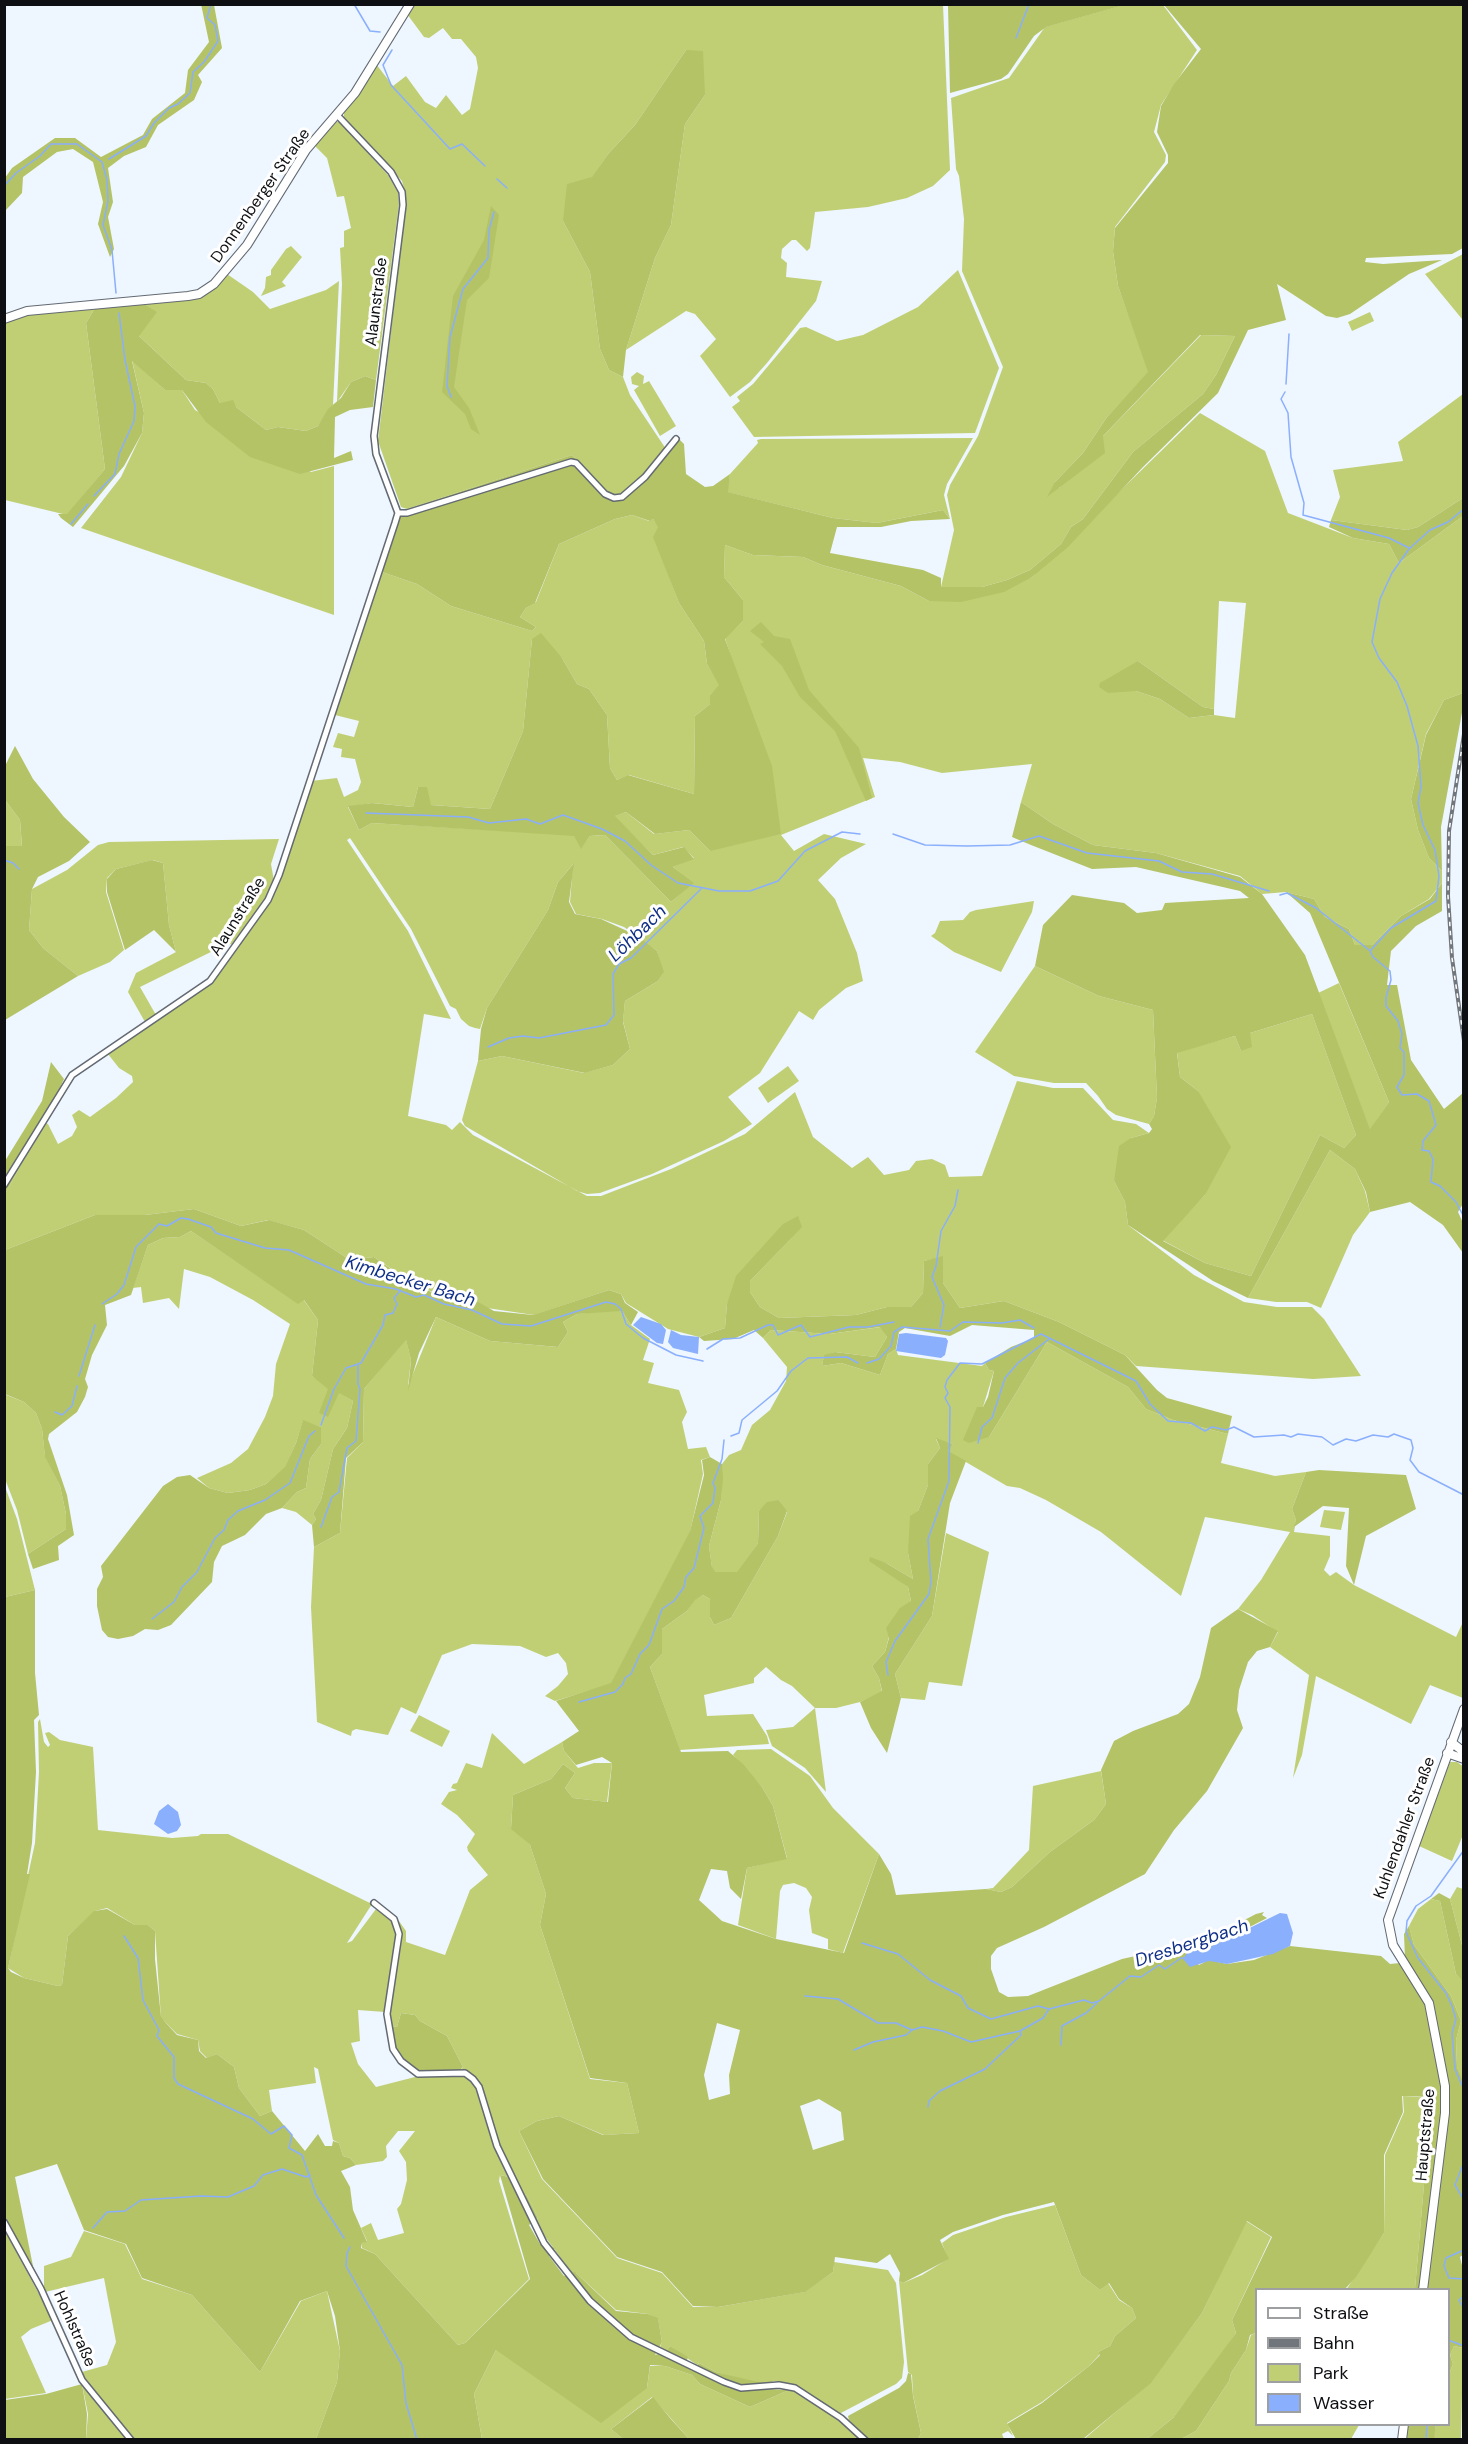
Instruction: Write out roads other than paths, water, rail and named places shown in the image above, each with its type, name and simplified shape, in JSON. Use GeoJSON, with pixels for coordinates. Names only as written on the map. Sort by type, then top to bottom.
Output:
{"type":"FeatureCollection","features":[{"type":"Feature","properties":{"kind":"main road","name":"Donnenberger Straße"},"geometry":{"type":"LineString","coordinates":[[4,319],[27,311],[199,294],[214,284],[241,253],[299,159],[355,93],[410,4]]}},
{"type":"Feature","properties":{"kind":"main road","name":"Kuhlendahler Straße"},"geometry":{"type":"LineString","coordinates":[[1400,1957],[1390,1939],[1388,1915],[1464,1709]]}},
{"type":"Feature","properties":{"kind":"main road"},"geometry":{"type":"LineString","coordinates":[[1451,1742],[1464,1752]]}},
{"type":"Feature","properties":{"kind":"main road"},"geometry":{"type":"LineString","coordinates":[[1447,1753],[1464,1759]]}},
{"type":"Feature","properties":{"kind":"main road","name":"Hauptstraße"},"geometry":{"type":"LineString","coordinates":[[1400,1957],[1429,2003],[1444,2086],[1445,2113],[1423,2288]]}},
{"type":"Feature","properties":{"kind":"street","name":"Alaunstraße"},"geometry":{"type":"LineString","coordinates":[[4,1185],[72,1075],[210,981],[223,966],[251,920],[268,900],[279,875],[398,513],[376,454],[374,436],[403,205],[402,192],[391,172],[338,115]]}},
{"type":"Feature","properties":{"kind":"street"},"geometry":{"type":"LineString","coordinates":[[398,513],[407,513],[571,462],[576,463],[605,494],[614,498],[622,497],[640,481],[676,439]]}},
{"type":"Feature","properties":{"kind":"street"},"geometry":{"type":"LineString","coordinates":[[374,1903],[394,1919],[399,1934],[387,2014],[389,2037],[393,2049],[401,2061],[418,2074],[465,2073],[473,2079],[479,2087],[497,2146],[544,2243],[590,2301],[631,2337],[724,2382],[741,2388],[779,2385],[795,2388],[841,2418],[865,2439]]}},
{"type":"Feature","properties":{"kind":"street","name":"Hohlstraße"},"geometry":{"type":"LineString","coordinates":[[4,2222],[41,2289],[82,2380],[131,2439]]}},
{"type":"Feature","properties":{"kind":"water"},"geometry":{"type":"Polygon","coordinates":[[[641,1317],[661,1324],[666,1330],[663,1344],[657,1343],[633,1325],[641,1317]]]}},
{"type":"Feature","properties":{"kind":"water"},"geometry":{"type":"Polygon","coordinates":[[[671,1330],[681,1335],[699,1337],[698,1354],[673,1348],[668,1342],[671,1330]]]}},
{"type":"Feature","properties":{"kind":"water"},"geometry":{"type":"Polygon","coordinates":[[[899,1334],[946,1338],[948,1341],[945,1355],[941,1358],[896,1351],[899,1334]]]}},
{"type":"Feature","properties":{"kind":"water"},"geometry":{"type":"Polygon","coordinates":[[[168,1804],[178,1812],[181,1825],[177,1831],[168,1834],[154,1824],[159,1811],[168,1804]]]}},
{"type":"Feature","properties":{"kind":"water"},"geometry":{"type":"Polygon","coordinates":[[[1280,1913],[1287,1914],[1293,1933],[1290,1946],[1273,1954],[1227,1964],[1209,1961],[1190,1967],[1183,1959],[1187,1953],[1215,1945],[1280,1913]]]}},
{"type":"Feature","properties":{"kind":"waterway"},"geometry":{"type":"LineString","coordinates":[[109,159],[146,136],[154,123],[169,108],[178,104],[190,93],[193,72],[204,62],[218,41],[215,25],[207,18],[211,4]]}},
{"type":"Feature","properties":{"kind":"waterway"},"geometry":{"type":"LineString","coordinates":[[354,4],[370,31],[380,32]]}},
{"type":"Feature","properties":{"kind":"waterway"},"geometry":{"type":"LineString","coordinates":[[1016,38],[1029,4]]}},
{"type":"Feature","properties":{"kind":"waterway"},"geometry":{"type":"LineString","coordinates":[[392,50],[383,65],[391,85],[450,149],[462,144],[485,166]]}},
{"type":"Feature","properties":{"kind":"waterway"},"geometry":{"type":"LineString","coordinates":[[4,186],[51,144],[77,144],[102,162],[107,180],[108,201],[103,225],[112,250],[116,293]]}},
{"type":"Feature","properties":{"kind":"waterway"},"geometry":{"type":"LineString","coordinates":[[497,179],[507,188]]}},
{"type":"Feature","properties":{"kind":"waterway"},"geometry":{"type":"LineString","coordinates":[[451,397],[447,386],[450,337],[463,289],[488,258],[489,230],[494,212]]}},
{"type":"Feature","properties":{"kind":"waterway"},"geometry":{"type":"LineString","coordinates":[[94,496],[115,474],[119,454],[134,421],[135,406],[125,360],[119,313]]}},
{"type":"Feature","properties":{"kind":"waterway"},"geometry":{"type":"LineString","coordinates":[[1286,384],[1289,334]]}},
{"type":"Feature","properties":{"kind":"waterway"},"geometry":{"type":"LineString","coordinates":[[1285,392],[1281,399],[1288,413],[1291,457],[1304,503],[1303,515],[1389,538],[1409,548]]}},
{"type":"Feature","properties":{"kind":"waterway"},"geometry":{"type":"LineString","coordinates":[[71,524],[88,504]]}},
{"type":"Feature","properties":{"kind":"waterway"},"geometry":{"type":"LineString","coordinates":[[1464,509],[1448,522],[1430,530],[1409,549],[1392,573],[1380,599],[1372,642],[1379,658],[1397,682],[1407,706],[1418,746],[1421,787],[1418,803],[1423,825],[1435,850],[1439,876],[1436,901],[1391,928],[1370,951],[1373,957],[1390,971],[1391,980],[1386,1006],[1398,1021],[1402,1034],[1400,1048],[1404,1052],[1404,1075],[1397,1087],[1402,1095],[1417,1094],[1429,1101],[1436,1125],[1423,1141],[1422,1150],[1429,1151],[1433,1159],[1431,1182],[1440,1186],[1456,1202],[1464,1217]]}},
{"type":"Feature","properties":{"kind":"waterway"},"geometry":{"type":"LineString","coordinates":[[366,813],[468,817],[489,823],[526,819],[540,824],[563,815],[602,829],[625,841],[651,865],[678,883],[719,891],[750,891],[778,881],[805,851],[842,832],[860,834]]}},
{"type":"Feature","properties":{"kind":"waterway"},"geometry":{"type":"LineString","coordinates":[[893,834],[925,845],[967,846],[1010,845],[1039,836],[1087,853],[1159,861],[1182,872],[1212,874],[1269,891]]}},
{"type":"Feature","properties":{"kind":"waterway"},"geometry":{"type":"LineString","coordinates":[[4,860],[13,863],[19,869]]}},
{"type":"Feature","properties":{"kind":"waterway","name":"Löhbach"},"geometry":{"type":"LineString","coordinates":[[488,1047],[509,1038],[523,1036],[539,1038],[606,1025],[614,1015],[613,974],[619,964],[631,958],[701,889]]}},
{"type":"Feature","properties":{"kind":"waterway"},"geometry":{"type":"LineString","coordinates":[[1280,895],[1287,893],[1316,908],[1369,950]]}},
{"type":"Feature","properties":{"kind":"waterway"},"geometry":{"type":"LineString","coordinates":[[940,1327],[944,1305],[932,1277],[936,1266],[941,1231],[955,1206],[958,1190]]}},
{"type":"Feature","properties":{"kind":"waterway","name":"Kimbecker Bach"},"geometry":{"type":"LineString","coordinates":[[102,1304],[117,1294],[124,1285],[136,1247],[159,1224],[167,1226],[181,1218],[211,1227],[216,1233],[265,1248],[289,1250],[366,1284],[396,1289],[416,1297],[424,1295],[444,1304],[472,1310],[502,1324],[531,1326],[606,1302],[615,1304],[621,1309],[626,1324],[643,1338],[676,1355],[703,1361]]}},
{"type":"Feature","properties":{"kind":"waterway"},"geometry":{"type":"LineString","coordinates":[[321,1425],[334,1389],[346,1368],[361,1363],[383,1325],[385,1315],[393,1313],[397,1304],[394,1298],[400,1291]]}},
{"type":"Feature","properties":{"kind":"waterway","name":"Kimbecker Bach"},"geometry":{"type":"LineString","coordinates":[[867,1363],[879,1359],[891,1346],[894,1332],[902,1327],[950,1331],[963,1322],[1002,1323],[1020,1320],[1034,1328]]}},
{"type":"Feature","properties":{"kind":"waterway","name":"Kimbecker Bach"},"geometry":{"type":"LineString","coordinates":[[707,1349],[723,1339],[740,1338],[768,1325],[773,1325],[778,1335],[801,1325],[810,1337],[849,1327],[868,1327],[894,1322]]}},
{"type":"Feature","properties":{"kind":"waterway"},"geometry":{"type":"LineString","coordinates":[[79,1376],[95,1325]]}},
{"type":"Feature","properties":{"kind":"waterway","name":"Kimbecker Bach"},"geometry":{"type":"LineString","coordinates":[[888,1675],[886,1662],[895,1641],[929,1594],[931,1582],[928,1539],[949,1481],[950,1407],[945,1398],[948,1393],[945,1387],[947,1380],[960,1363],[982,1364],[1041,1334],[1136,1381],[1150,1404],[1168,1421],[1191,1423],[1205,1431],[1212,1427],[1226,1430],[1234,1427],[1254,1437],[1284,1435],[1291,1437],[1298,1434],[1322,1437],[1333,1445],[1346,1439],[1356,1441],[1373,1435],[1388,1437],[1394,1434],[1411,1440],[1413,1448],[1410,1460],[1419,1472],[1464,1495]]}},
{"type":"Feature","properties":{"kind":"waterway"},"geometry":{"type":"LineString","coordinates":[[978,1443],[982,1427],[992,1418],[1005,1378],[1018,1363],[1049,1339]]}},
{"type":"Feature","properties":{"kind":"waterway"},"geometry":{"type":"LineString","coordinates":[[731,1436],[739,1433],[742,1420],[777,1391],[791,1371],[808,1358],[847,1357],[858,1363]]}},
{"type":"Feature","properties":{"kind":"waterway"},"geometry":{"type":"LineString","coordinates":[[321,1527],[332,1497],[339,1492],[347,1448],[356,1441],[360,1389],[358,1364]]}},
{"type":"Feature","properties":{"kind":"waterway"},"geometry":{"type":"LineString","coordinates":[[55,1412],[62,1415],[72,1406],[77,1386]]}},
{"type":"Feature","properties":{"kind":"waterway"},"geometry":{"type":"LineString","coordinates":[[152,1619],[174,1602],[182,1587],[197,1572],[215,1538],[224,1530],[228,1520],[238,1511],[265,1500],[290,1483],[309,1436],[315,1431]]}},
{"type":"Feature","properties":{"kind":"waterway"},"geometry":{"type":"LineString","coordinates":[[579,1702],[615,1692],[623,1684],[625,1678],[631,1674],[640,1654],[649,1645],[662,1609],[674,1601],[684,1587],[686,1577],[694,1568],[704,1528],[700,1516],[713,1503],[715,1488],[713,1483],[722,1459],[724,1440]]}},
{"type":"Feature","properties":{"kind":"waterway"},"geometry":{"type":"LineString","coordinates":[[1464,1850],[1431,1896],[1416,1906],[1407,1921],[1406,1932],[1418,1958],[1446,1993],[1452,2006],[1456,2019],[1452,2033],[1455,2069],[1464,2090]]}},
{"type":"Feature","properties":{"kind":"waterway"},"geometry":{"type":"LineString","coordinates":[[124,1936],[138,1958],[143,2000],[159,2030],[157,2036],[174,2057],[174,2078],[178,2084],[253,2119],[271,2134],[284,2126],[292,2135],[289,2148],[302,2155],[316,2195],[344,2238]]}},
{"type":"Feature","properties":{"kind":"waterway"},"geometry":{"type":"LineString","coordinates":[[862,1943],[898,1954],[930,1980],[961,1996],[968,2008],[991,2019],[1038,2006],[1049,2009]]}},
{"type":"Feature","properties":{"kind":"waterway","name":"Dresbergbach"},"geometry":{"type":"LineString","coordinates":[[805,1996],[838,1999],[878,2023],[896,2023],[912,2030],[922,2027],[943,2031],[971,2042],[1020,2031],[1043,2018],[1049,2009],[1084,2000],[1092,2003],[1099,2001],[1130,1976],[1141,1977],[1159,1965],[1165,1969],[1184,1958]]}},
{"type":"Feature","properties":{"kind":"waterway"},"geometry":{"type":"LineString","coordinates":[[1061,2045],[1062,2026],[1086,2013],[1097,2003]]}},
{"type":"Feature","properties":{"kind":"waterway"},"geometry":{"type":"LineString","coordinates":[[854,2050],[873,2042],[906,2035],[912,2030]]}},
{"type":"Feature","properties":{"kind":"waterway"},"geometry":{"type":"LineString","coordinates":[[928,2107],[929,2101],[940,2091],[985,2069],[1021,2035],[1020,2031]]}},
{"type":"Feature","properties":{"kind":"waterway"},"geometry":{"type":"LineString","coordinates":[[1464,2162],[1455,2185],[1464,2200]]}},
{"type":"Feature","properties":{"kind":"waterway"},"geometry":{"type":"LineString","coordinates":[[93,2228],[107,2212],[125,2211],[141,2200],[201,2196],[228,2197],[254,2186],[263,2175],[282,2169],[306,2177],[310,2175]]}},
{"type":"Feature","properties":{"kind":"waterway"},"geometry":{"type":"LineString","coordinates":[[350,2247],[346,2266],[402,2365],[406,2403],[417,2440]]}},
{"type":"Feature","properties":{"kind":"waterway"},"geometry":{"type":"LineString","coordinates":[[1464,2250],[1446,2258],[1444,2266],[1449,2278],[1464,2279]]}},
{"type":"Feature","properties":{"kind":"waterway"},"geometry":{"type":"LineString","coordinates":[[1464,2296],[1459,2300],[1464,2309]]}},
{"type":"Feature","properties":{"kind":"waterway"},"geometry":{"type":"LineString","coordinates":[[1450,2341],[1464,2346]]}},
{"type":"Feature","properties":{"kind":"waterway"},"geometry":{"type":"LineString","coordinates":[[1426,2440],[1427,2426]]}},
{"type":"Feature","properties":{"kind":"railway"},"geometry":{"type":"LineString","coordinates":[[1464,734],[1449,831],[1448,896],[1452,958],[1464,1041]]}}]}
